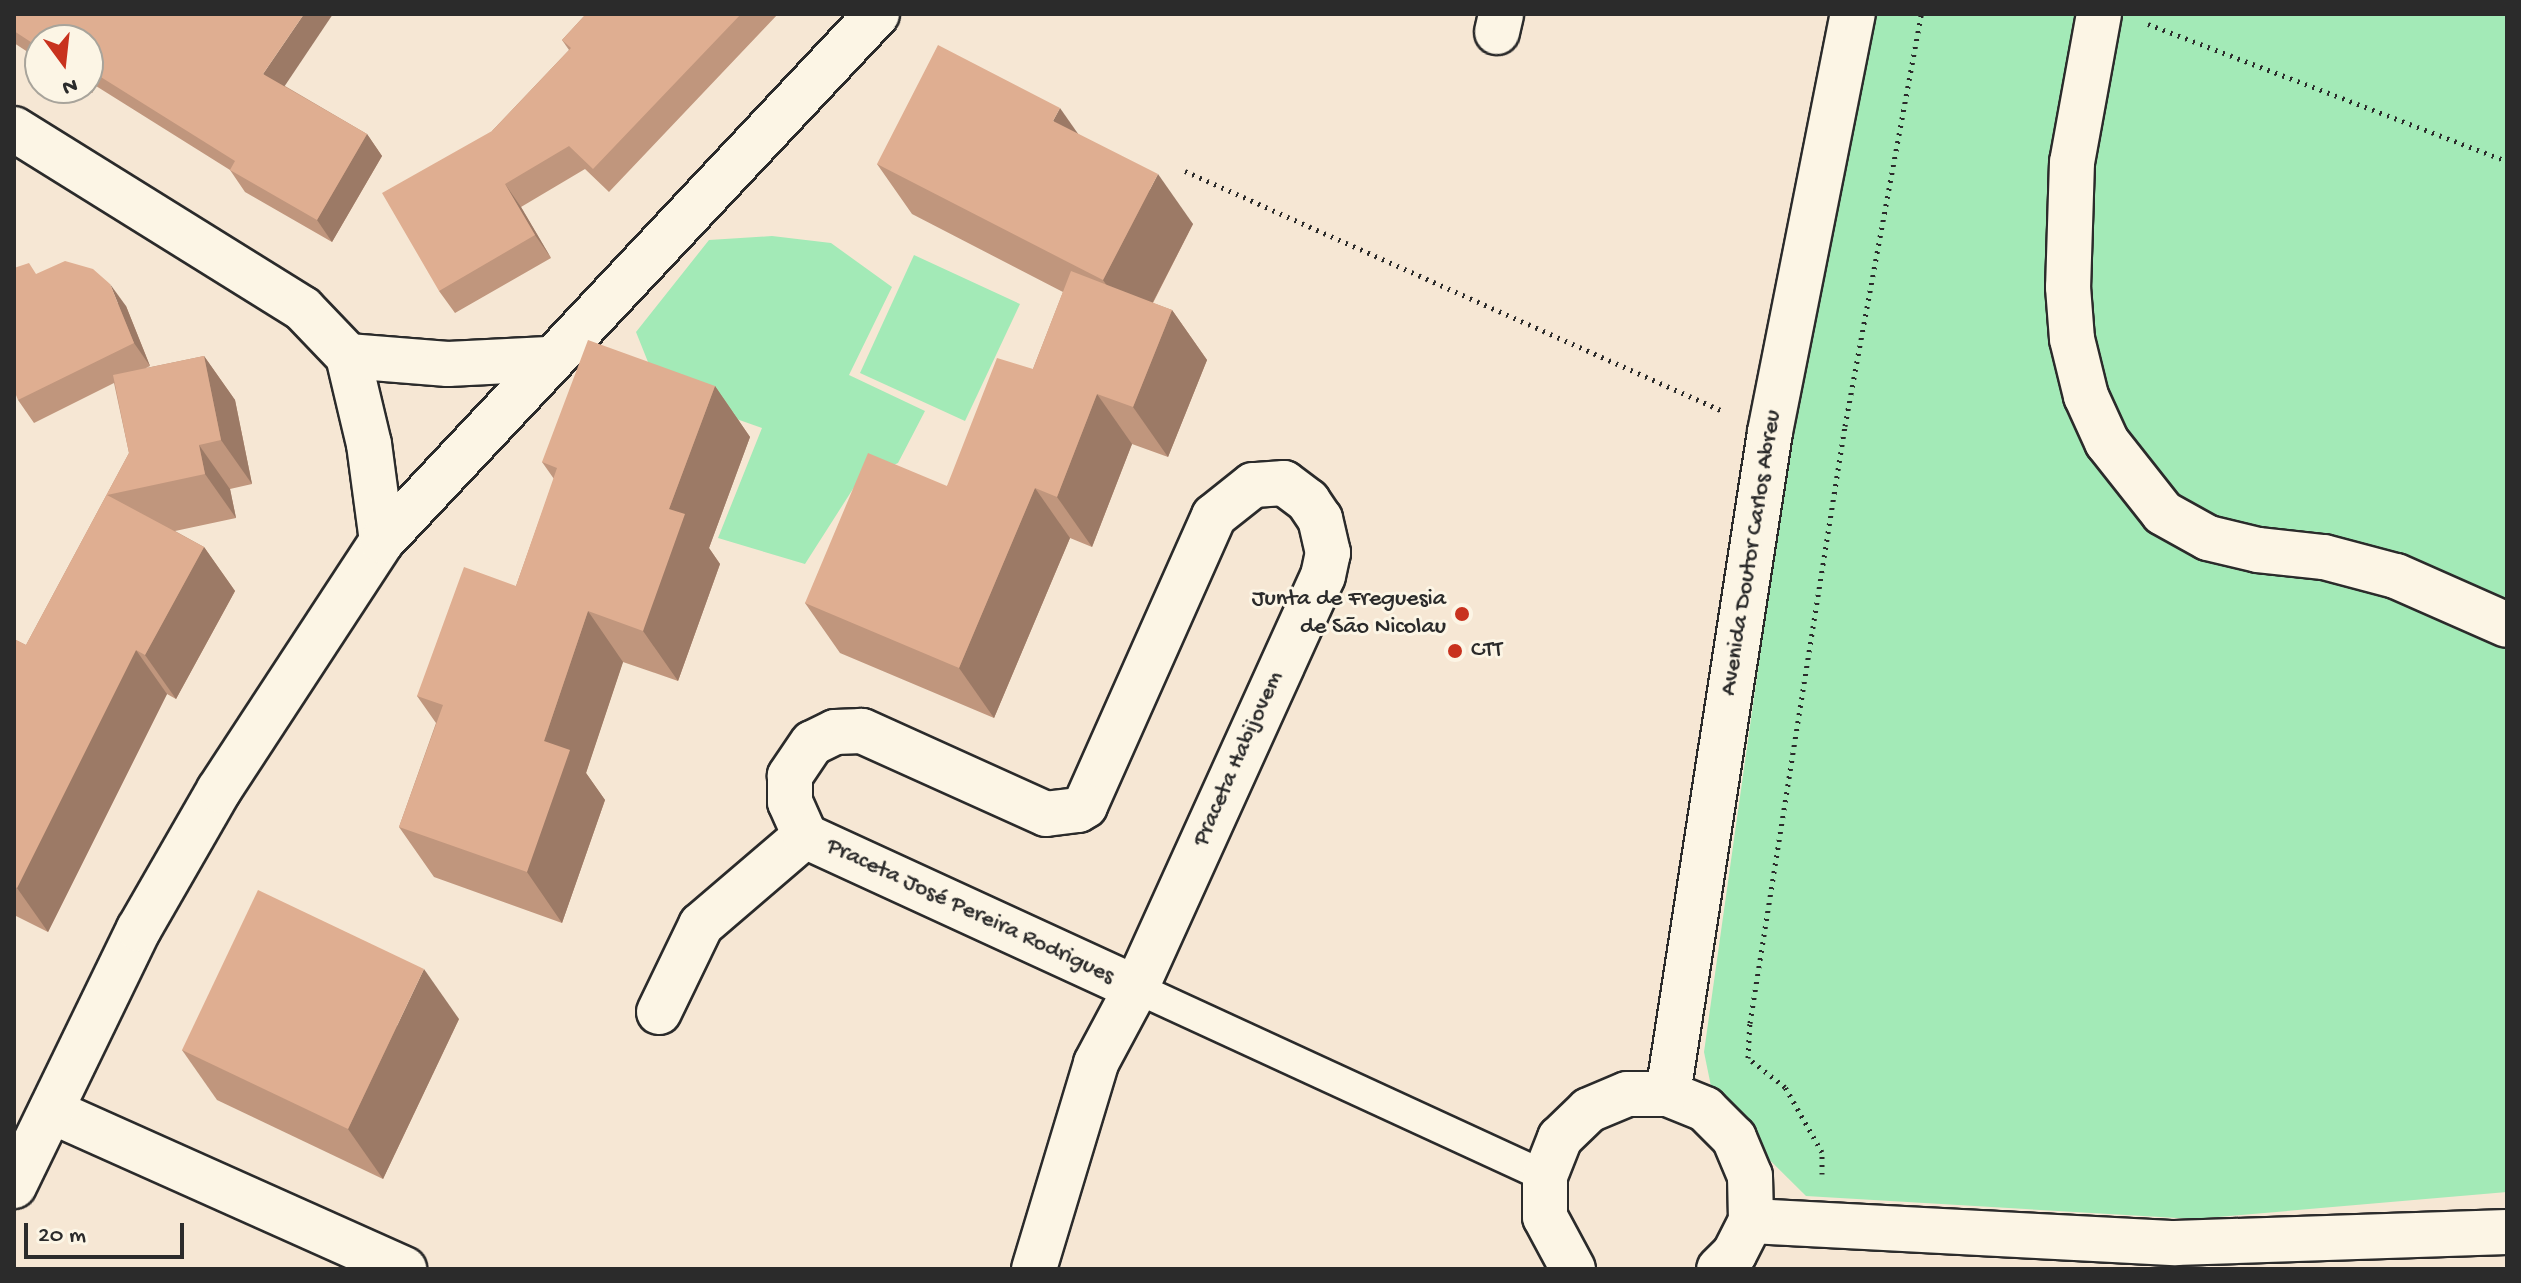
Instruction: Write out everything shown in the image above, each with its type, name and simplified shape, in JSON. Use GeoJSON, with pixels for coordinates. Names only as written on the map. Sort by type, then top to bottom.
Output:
{"type":"FeatureCollection","features":[{"type":"Feature","properties":{"kind":"street"},"geometry":{"type":"LineString","coordinates":[[14,1186],[139,929],[219,790],[382,541],[548,359],[877,14]]}},
{"type":"Feature","properties":{"kind":"street","name":"Avenida Doutor Carlos Abreu"},"geometry":{"type":"LineString","coordinates":[[1668,1094],[1770,432],[1853,14]]}},
{"type":"Feature","properties":{"kind":"street"},"geometry":{"type":"LineString","coordinates":[[2117,17],[2072,162],[2068,287],[2072,339],[2086,396],[2107,442],[2163,513],[2208,538],[2258,550],[2324,557],[2396,576],[2507,625]]}},
{"type":"Feature","properties":{"kind":"street"},"geometry":{"type":"LineString","coordinates":[[14,129],[303,309],[348,356],[369,444],[382,541]]}},
{"type":"Feature","properties":{"kind":"street"},"geometry":{"type":"LineString","coordinates":[[348,356],[448,364],[548,359]]}},
{"type":"Feature","properties":{"kind":"street","name":"Praceta Habijovem"},"geometry":{"type":"LineString","coordinates":[[1067,815],[1085,806],[1214,516],[1236,495],[1266,481],[1298,491],[1320,519],[1326,536],[1323,576],[1136,988]]}},
{"type":"Feature","properties":{"kind":"street","name":"Praceta José Pereira Rodrigues"},"geometry":{"type":"LineString","coordinates":[[1067,815],[1046,814],[874,734],[835,732],[812,743],[790,776],[790,802],[805,836],[1136,988]]}},
{"type":"Feature","properties":{"kind":"street","name":"Praceta José Pereira Rodrigues"},"geometry":{"type":"LineString","coordinates":[[659,1012],[701,925],[805,836]]}},
{"type":"Feature","properties":{"kind":"street"},"geometry":{"type":"LineString","coordinates":[[1034,1269],[1096,1063],[1136,988]]}},
{"type":"Feature","properties":{"kind":"street"},"geometry":{"type":"LineString","coordinates":[[1573,1269],[1545,1217],[1545,1176],[1560,1138],[1589,1110],[1627,1094],[1668,1094],[1705,1109],[1734,1138],[1750,1176],[1751,1221],[1734,1254],[1719,1269]]}},
{"type":"Feature","properties":{"kind":"street"},"geometry":{"type":"LineString","coordinates":[[51,1111],[333,1255],[404,1269]]}},
{"type":"Feature","properties":{"kind":"street"},"geometry":{"type":"LineString","coordinates":[[1751,1221],[2175,1243],[2507,1232]]}},
{"type":"Feature","properties":{"kind":"lane"},"geometry":{"type":"LineString","coordinates":[[1136,988],[1545,1176]]}},
{"type":"Feature","properties":{"kind":"path"},"geometry":{"type":"LineString","coordinates":[[1821,1226],[1822,1152],[1785,1087],[1748,1058],[1750,1023],[1845,426],[1921,14]]}},
{"type":"Feature","properties":{"kind":"path"},"geometry":{"type":"LineString","coordinates":[[2117,17],[2507,161]]}},
{"type":"Feature","properties":{"kind":"path"},"geometry":{"type":"LineString","coordinates":[[1185,171],[1770,432]]}},
{"type":"Feature","properties":{"kind":"green space"},"geometry":{"type":"Polygon","coordinates":[[[1868,14],[2507,14],[2507,1192],[2194,1219],[1806,1196],[1715,1106],[1704,1052],[1794,414],[1868,14]]]}},
{"type":"Feature","properties":{"kind":"green space"},"geometry":{"type":"Polygon","coordinates":[[[772,236],[831,243],[892,287],[849,375],[925,411],[898,463],[858,481],[805,564],[718,538],[762,428],[660,392],[636,332],[709,240],[772,236]]]}},
{"type":"Feature","properties":{"kind":"green space"},"geometry":{"type":"Polygon","coordinates":[[[914,255],[1020,304],[965,421],[860,373],[914,255]]]}},
{"type":"Feature","properties":{"kind":"building"},"geometry":{"type":"Polygon","coordinates":[[[14,14],[304,14],[263,74],[367,134],[317,220],[230,170],[235,161],[104,79],[104,24],[24,24],[24,38],[14,31],[14,14]]]}},
{"type":"Feature","properties":{"kind":"building"},"geometry":{"type":"Polygon","coordinates":[[[586,14],[741,14],[593,169],[569,146],[505,184],[535,235],[439,291],[382,193],[492,131],[571,48],[562,40],[586,14]]]}},
{"type":"Feature","properties":{"kind":"building"},"geometry":{"type":"Polygon","coordinates":[[[938,45],[1060,108],[1053,121],[1158,174],[1103,280],[877,164],[938,45]]]}},
{"type":"Feature","properties":{"kind":"building"},"geometry":{"type":"Polygon","coordinates":[[[65,261],[93,269],[110,284],[134,343],[18,400],[14,390],[14,268],[29,263],[36,274],[65,261]]]}},
{"type":"Feature","properties":{"kind":"building"},"geometry":{"type":"Polygon","coordinates":[[[1071,271],[1172,310],[1133,407],[1097,394],[1057,497],[1035,488],[959,668],[805,603],[868,453],[947,486],[997,358],[1033,369],[1071,271]]]}},
{"type":"Feature","properties":{"kind":"building"},"geometry":{"type":"Polygon","coordinates":[[[588,340],[715,386],[669,509],[685,514],[643,631],[588,611],[544,741],[570,750],[527,872],[399,827],[443,705],[417,696],[464,567],[516,586],[557,468],[542,462],[588,340]]]}},
{"type":"Feature","properties":{"kind":"building"},"geometry":{"type":"Polygon","coordinates":[[[204,356],[221,440],[199,445],[205,474],[107,495],[204,547],[145,655],[136,650],[17,888],[14,886],[14,639],[26,645],[129,453],[113,375],[204,356]]]}},
{"type":"Feature","properties":{"kind":"building"},"geometry":{"type":"Polygon","coordinates":[[[258,890],[424,969],[348,1129],[182,1050],[258,890]]]}},
{"type":"Feature","properties":{"kind":"place","name":"Junta de Freguesia de São Nicolau"},"geometry":{"type":"Point","coordinates":[1462,614]}},
{"type":"Feature","properties":{"kind":"place","name":"CTT"},"geometry":{"type":"Point","coordinates":[1455,651]}}]}
